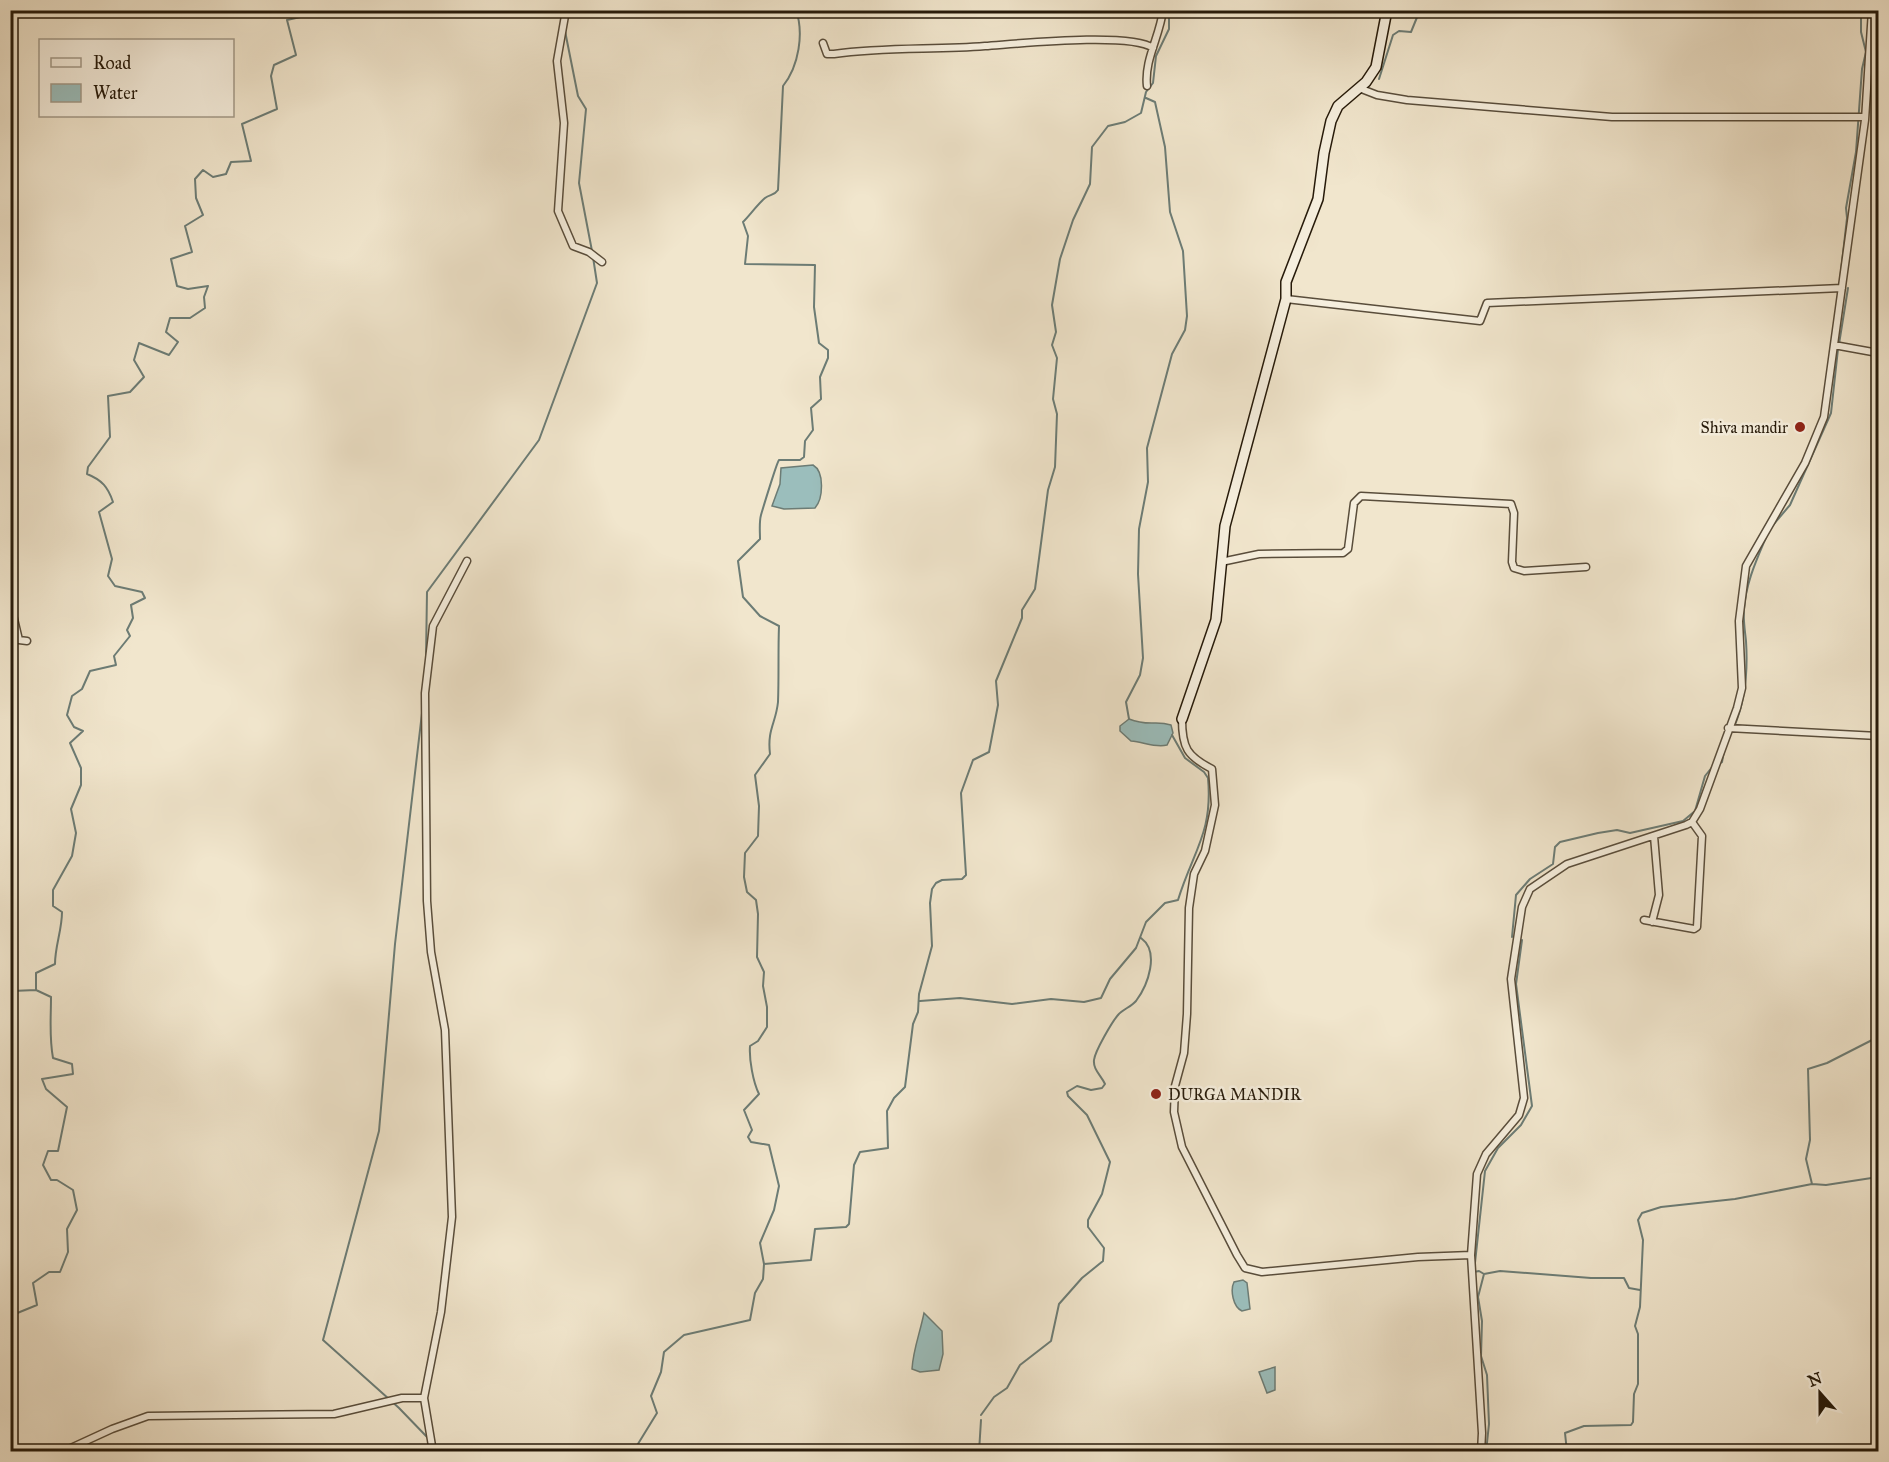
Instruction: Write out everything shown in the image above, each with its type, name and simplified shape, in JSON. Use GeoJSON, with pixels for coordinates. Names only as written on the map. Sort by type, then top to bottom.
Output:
{"type":"FeatureCollection","features":[{"type":"Feature","properties":{"kind":"street"},"geometry":{"type":"LineString","coordinates":[[566,10],[557,61],[564,123],[558,212],[573,246],[589,252],[602,262]]}},
{"type":"Feature","properties":{"kind":"street"},"geometry":{"type":"LineString","coordinates":[[1147,86],[1146,69],[1159,36],[1163,10]]}},
{"type":"Feature","properties":{"kind":"street"},"geometry":{"type":"LineString","coordinates":[[1387,10],[1376,67],[1359,88],[1338,106],[1331,121],[1318,199],[1286,282],[1286,299],[1225,526],[1216,620],[1182,719],[1182,735],[1193,759],[1212,769],[1215,805],[1205,851],[1194,874],[1189,908],[1187,1014],[1184,1053],[1175,1086],[1174,1112],[1182,1147],[1245,1268],[1262,1272],[1418,1257],[1471,1255]]}},
{"type":"Feature","properties":{"kind":"street"},"geometry":{"type":"LineString","coordinates":[[1480,1452],[1482,1433],[1471,1255],[1479,1164],[1519,1115],[1524,1098],[1511,980],[1524,898],[1539,880],[1567,864],[1692,822],[1700,810],[1742,688],[1739,621],[1746,566],[1815,440],[1824,417],[1865,117],[1872,10]]}},
{"type":"Feature","properties":{"kind":"street"},"geometry":{"type":"LineString","coordinates":[[823,43],[827,54],[983,46],[1051,39],[1128,42],[1153,48]]}},
{"type":"Feature","properties":{"kind":"street"},"geometry":{"type":"LineString","coordinates":[[1359,88],[1377,95],[1407,100],[1612,117],[1865,117]]}},
{"type":"Feature","properties":{"kind":"street"},"geometry":{"type":"LineString","coordinates":[[1286,299],[1480,321],[1487,303],[1842,288]]}},
{"type":"Feature","properties":{"kind":"street"},"geometry":{"type":"LineString","coordinates":[[1834,345],[1878,353]]}},
{"type":"Feature","properties":{"kind":"street"},"geometry":{"type":"LineString","coordinates":[[1221,562],[1259,554],[1343,553],[1347,549],[1354,503],[1361,496],[1511,504],[1514,513],[1512,562],[1514,568],[1524,571],[1586,567]]}},
{"type":"Feature","properties":{"kind":"street"},"geometry":{"type":"LineString","coordinates":[[10,534],[10,552]]}},
{"type":"Feature","properties":{"kind":"street"},"geometry":{"type":"LineString","coordinates":[[433,1452],[424,1398],[441,1312],[452,1217],[445,1030],[431,952],[428,901],[425,693],[433,626],[467,561]]}},
{"type":"Feature","properties":{"kind":"street"},"geometry":{"type":"LineString","coordinates":[[10,602],[19,640],[27,641]]}},
{"type":"Feature","properties":{"kind":"street"},"geometry":{"type":"LineString","coordinates":[[1728,728],[1878,736]]}},
{"type":"Feature","properties":{"kind":"street"},"geometry":{"type":"LineString","coordinates":[[1644,920],[1694,929],[1697,927],[1702,836],[1692,822]]}},
{"type":"Feature","properties":{"kind":"street"},"geometry":{"type":"LineString","coordinates":[[1652,922],[1659,896],[1654,836]]}},
{"type":"Feature","properties":{"kind":"street"},"geometry":{"type":"LineString","coordinates":[[62,1452],[112,1429],[148,1416],[334,1414],[402,1398],[424,1398]]}},
{"type":"Feature","properties":{"kind":"water"},"geometry":{"type":"Polygon","coordinates":[[[813,465],[820,473],[822,486],[815,508],[784,509],[772,506],[780,484],[781,468],[813,465]]]}},
{"type":"Feature","properties":{"kind":"water"},"geometry":{"type":"Polygon","coordinates":[[[1129,719],[1142,723],[1171,725],[1173,733],[1167,745],[1163,746],[1131,741],[1120,731],[1120,726],[1129,719]]]}},
{"type":"Feature","properties":{"kind":"water"},"geometry":{"type":"Polygon","coordinates":[[[1243,1280],[1247,1283],[1250,1309],[1242,1311],[1234,1302],[1232,1289],[1234,1282],[1243,1280]]]}},
{"type":"Feature","properties":{"kind":"water"},"geometry":{"type":"Polygon","coordinates":[[[924,1313],[942,1331],[943,1354],[939,1370],[920,1372],[912,1369],[924,1313]]]}},
{"type":"Feature","properties":{"kind":"water"},"geometry":{"type":"Polygon","coordinates":[[[1275,1367],[1275,1390],[1267,1393],[1259,1372],[1275,1367]]]}},
{"type":"Feature","properties":{"kind":"waterway"},"geometry":{"type":"LineString","coordinates":[[10,996],[12,991],[36,990],[36,973],[55,964],[62,912],[53,906],[53,890],[72,856],[76,833],[71,809],[81,785],[81,768],[70,743],[83,731],[74,727],[67,715],[72,696],[82,689],[90,671],[116,665],[114,656],[130,636],[127,630],[133,618],[131,605],[145,598],[142,592],[115,586],[108,576],[112,559],[99,512],[113,502],[104,485],[87,474],[88,467],[110,437],[108,396],[130,392],[144,377],[134,360],[139,343],[169,355],[178,342],[166,332],[170,318],[190,318],[205,308],[204,297],[208,286],[188,289],[177,286],[171,259],[192,252],[185,226],[203,215],[196,198],[195,179],[203,170],[213,177],[226,174],[231,162],[251,161],[242,124],[277,109],[271,76],[274,65],[296,55],[287,20],[305,16],[304,10]]}},
{"type":"Feature","properties":{"kind":"waterway"},"geometry":{"type":"LineString","coordinates":[[633,1452],[657,1413],[651,1396],[661,1372],[664,1352],[684,1335],[750,1320],[755,1293],[763,1279],[764,1264],[760,1243],[774,1210],[779,1186],[769,1145],[751,1142],[748,1137],[752,1130],[744,1110],[759,1094],[752,1070],[750,1046],[758,1041],[767,1027],[764,972],[757,957],[758,914],[756,900],[747,892],[744,877],[745,853],[758,836],[759,806],[755,775],[770,754],[770,738],[778,702],[779,626],[760,616],[743,597],[738,561],[760,539],[761,515],[779,460],[800,460],[804,457],[805,441],[813,430],[811,408],[821,399],[820,377],[828,358],[828,350],[819,343],[814,307],[815,265],[745,264],[748,236],[743,222],[765,198],[778,190],[783,86],[793,69],[800,39],[796,10]]}},
{"type":"Feature","properties":{"kind":"waterway"},"geometry":{"type":"LineString","coordinates":[[764,1264],[811,1260],[815,1229],[846,1227],[849,1224],[854,1165],[860,1152],[888,1148],[887,1111],[894,1098],[905,1087],[913,1024],[918,1012],[919,994],[932,946],[930,903],[932,889],[942,880],[962,879],[966,875],[961,793],[973,760],[989,752],[998,705],[996,681],[1022,618],[1022,610],[1035,589],[1048,490],[1055,467],[1057,414],[1053,399],[1057,358],[1052,345],[1056,332],[1052,305],[1060,259],[1073,220],[1090,184],[1092,147],[1108,126],[1125,122],[1141,113],[1146,92],[1153,83],[1156,56],[1169,29],[1169,10]]}},
{"type":"Feature","properties":{"kind":"waterway"},"geometry":{"type":"LineString","coordinates":[[1379,79],[1393,35],[1399,31],[1411,32],[1420,10]]}},
{"type":"Feature","properties":{"kind":"waterway"},"geometry":{"type":"LineString","coordinates":[[1840,280],[1847,218],[1846,208],[1856,152],[1862,69],[1866,52],[1861,32],[1861,10]]}},
{"type":"Feature","properties":{"kind":"waterway"},"geometry":{"type":"LineString","coordinates":[[565,31],[578,96],[586,109],[579,183],[592,251]]}},
{"type":"Feature","properties":{"kind":"waterway"},"geometry":{"type":"LineString","coordinates":[[1129,719],[1126,702],[1140,675],[1143,658],[1138,574],[1139,529],[1148,482],[1147,448],[1172,354],[1185,330],[1187,316],[1183,251],[1170,212],[1165,147],[1155,102],[1146,98]]}},
{"type":"Feature","properties":{"kind":"waterway"},"geometry":{"type":"LineString","coordinates":[[426,657],[427,592],[539,440],[597,283],[593,257]]}},
{"type":"Feature","properties":{"kind":"waterway"},"geometry":{"type":"LineString","coordinates":[[1839,344],[1848,288]]}},
{"type":"Feature","properties":{"kind":"waterway"},"geometry":{"type":"LineString","coordinates":[[1773,525],[1790,505],[1831,413],[1838,349]]}},
{"type":"Feature","properties":{"kind":"waterway"},"geometry":{"type":"LineString","coordinates":[[1734,727],[1744,695],[1746,674],[1745,599],[1767,535]]}},
{"type":"Feature","properties":{"kind":"waterway"},"geometry":{"type":"LineString","coordinates":[[422,713],[395,944],[379,1131],[323,1340],[399,1408],[428,1438]]}},
{"type":"Feature","properties":{"kind":"waterway"},"geometry":{"type":"LineString","coordinates":[[920,1001],[960,998],[1012,1004],[1051,999],[1084,1002],[1101,998],[1110,979],[1136,948],[1146,922],[1165,903],[1178,900],[1205,828],[1209,797],[1208,778],[1204,772],[1185,758],[1172,735]]}},
{"type":"Feature","properties":{"kind":"waterway"},"geometry":{"type":"LineString","coordinates":[[1718,764],[1722,762],[1724,751]]}},
{"type":"Feature","properties":{"kind":"waterway"},"geometry":{"type":"LineString","coordinates":[[1512,937],[1516,895],[1530,879],[1553,864],[1555,847],[1560,842],[1617,830],[1630,833],[1683,821],[1695,811],[1705,776],[1713,766]]}},
{"type":"Feature","properties":{"kind":"waterway"},"geometry":{"type":"LineString","coordinates":[[981,1415],[994,1397],[1007,1388],[1020,1365],[1051,1341],[1059,1304],[1082,1278],[1103,1261],[1104,1248],[1088,1227],[1088,1220],[1102,1194],[1110,1162],[1087,1115],[1068,1096],[1067,1092],[1077,1086],[1091,1090],[1102,1088],[1105,1084],[1096,1070],[1094,1060],[1112,1024],[1120,1013],[1136,1001],[1145,986],[1151,960],[1147,944],[1141,938]]}},
{"type":"Feature","properties":{"kind":"waterway"},"geometry":{"type":"LineString","coordinates":[[1486,1452],[1489,1424],[1487,1375],[1481,1356],[1482,1321],[1478,1297],[1484,1274],[1479,1271],[1474,1272],[1485,1171],[1498,1148],[1521,1125],[1532,1106],[1516,984],[1522,940]]}},
{"type":"Feature","properties":{"kind":"waterway"},"geometry":{"type":"LineString","coordinates":[[10,1316],[37,1305],[33,1283],[49,1272],[60,1272],[68,1252],[67,1229],[77,1210],[73,1190],[57,1180],[51,1180],[43,1165],[48,1151],[58,1151],[67,1107],[46,1089],[42,1079],[73,1074],[72,1064],[53,1058],[51,997],[36,990]]}},
{"type":"Feature","properties":{"kind":"waterway"},"geometry":{"type":"LineString","coordinates":[[1812,1184],[1806,1159],[1810,1140],[1808,1069],[1827,1063],[1878,1037]]}},
{"type":"Feature","properties":{"kind":"waterway"},"geometry":{"type":"LineString","coordinates":[[1567,1452],[1565,1433],[1584,1426],[1631,1425],[1633,1422],[1634,1394],[1638,1384],[1638,1334],[1635,1326],[1640,1307],[1643,1240],[1638,1220],[1642,1213],[1661,1207],[1735,1199],[1812,1184],[1826,1185],[1878,1177]]}},
{"type":"Feature","properties":{"kind":"waterway"},"geometry":{"type":"LineString","coordinates":[[1484,1274],[1500,1271],[1591,1278],[1624,1278],[1629,1288],[1640,1290]]}},
{"type":"Feature","properties":{"kind":"waterway"},"geometry":{"type":"LineString","coordinates":[[979,1452],[981,1420]]}},
{"type":"Feature","properties":{"kind":"waterway"},"geometry":{"type":"LineString","coordinates":[[434,1445],[439,1452]]}},
{"type":"Feature","properties":{"kind":"place","name":"Shiva mandir"},"geometry":{"type":"Point","coordinates":[1800,427]}},
{"type":"Feature","properties":{"kind":"place","name":"DURGA MANDIR"},"geometry":{"type":"Point","coordinates":[1156,1094]}}]}
